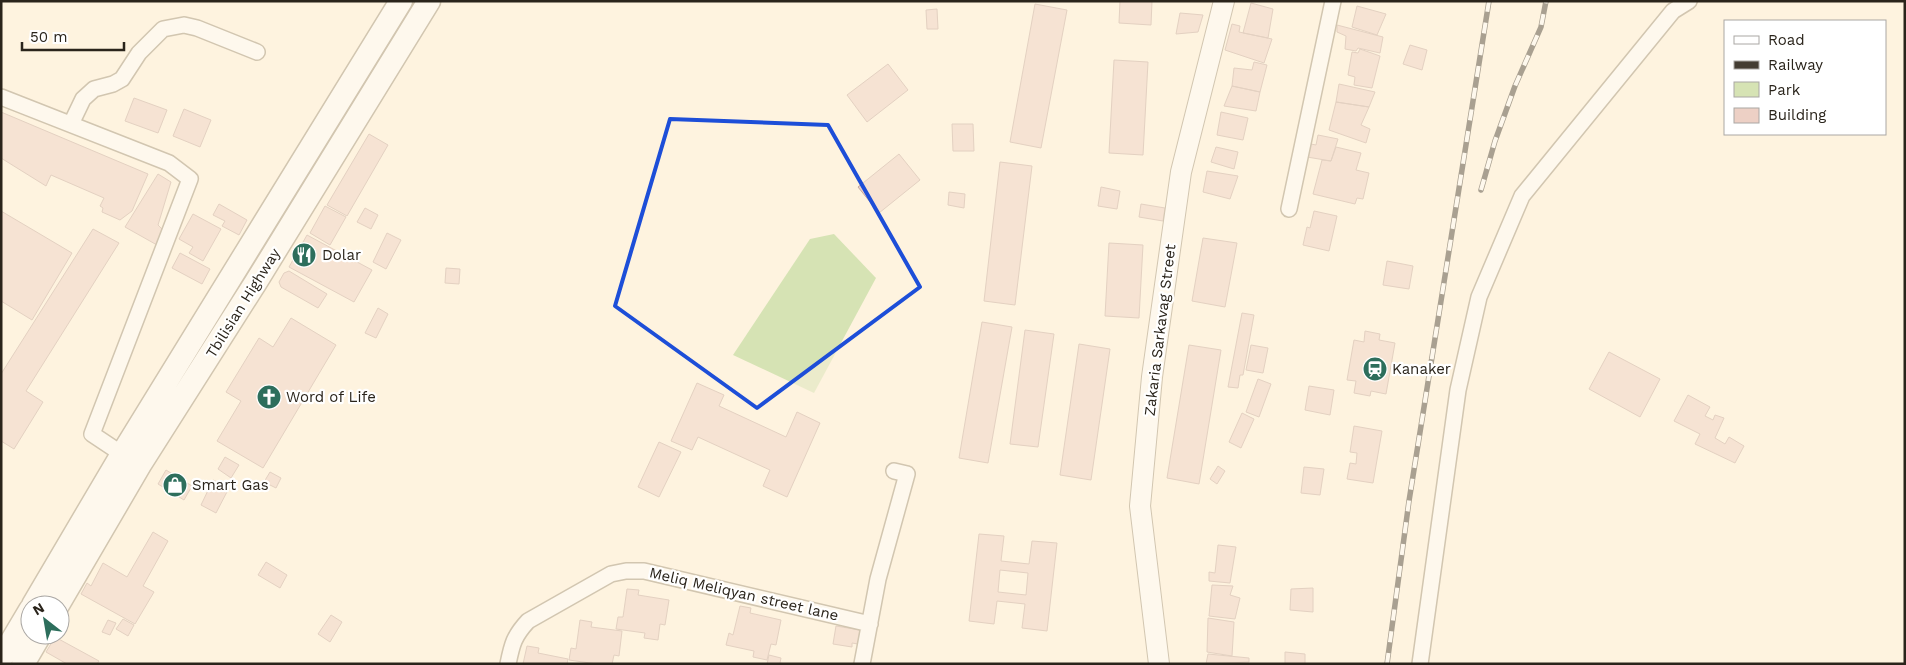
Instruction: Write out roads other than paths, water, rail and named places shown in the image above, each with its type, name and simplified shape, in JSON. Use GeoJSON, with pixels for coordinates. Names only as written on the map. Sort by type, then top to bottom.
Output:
{"type":"FeatureCollection","features":[{"type":"Feature","properties":{"kind":"main road","name":"Tbilisian Highway"},"geometry":{"type":"LineString","coordinates":[[39,595],[122,454],[401,1]]}},
{"type":"Feature","properties":{"kind":"main road","name":"Tbilisian Highway"},"geometry":{"type":"LineString","coordinates":[[64,595],[141,463],[256,282],[429,1]]}},
{"type":"Feature","properties":{"kind":"main road","name":"Zakaria Sarkavag Street"},"geometry":{"type":"LineString","coordinates":[[1159,664],[1140,506],[1152,378],[1181,172],[1224,1]]}},
{"type":"Feature","properties":{"kind":"main road"},"geometry":{"type":"LineString","coordinates":[[1,659],[20,627]]}},
{"type":"Feature","properties":{"kind":"main road"},"geometry":{"type":"LineString","coordinates":[[24,664],[34,645]]}},
{"type":"Feature","properties":{"kind":"street"},"geometry":{"type":"LineString","coordinates":[[1289,209],[1333,1]]}},
{"type":"Feature","properties":{"kind":"street"},"geometry":{"type":"LineString","coordinates":[[1420,664],[1458,390],[1479,297],[1522,196],[1673,11],[1689,1]]}},
{"type":"Feature","properties":{"kind":"street"},"geometry":{"type":"LineString","coordinates":[[70,124],[83,99],[94,90],[113,84],[122,78],[139,53],[163,28],[184,25],[197,28],[257,52]]}},
{"type":"Feature","properties":{"kind":"street"},"geometry":{"type":"LineString","coordinates":[[1,98],[169,163],[190,180],[92,434],[122,454]]}},
{"type":"Feature","properties":{"kind":"street"},"geometry":{"type":"LineString","coordinates":[[862,664],[878,579],[907,474],[894,471]]}},
{"type":"Feature","properties":{"kind":"street","name":"Meliq Meliqyan street lane"},"geometry":{"type":"LineString","coordinates":[[508,664],[513,640],[528,621],[611,574],[626,571],[644,571],[870,624]]}},
{"type":"Feature","properties":{"kind":"railway"},"geometry":{"type":"LineString","coordinates":[[1387,664],[1409,501],[1489,1]]}},
{"type":"Feature","properties":{"kind":"railway"},"geometry":{"type":"LineString","coordinates":[[1481,190],[1495,141],[1515,86],[1541,27],[1546,1]]}},
{"type":"Feature","properties":{"kind":"place","name":"Dolar"},"geometry":{"type":"Point","coordinates":[304,255]}},
{"type":"Feature","properties":{"kind":"place","name":"Kanaker"},"geometry":{"type":"Point","coordinates":[1375,369]}},
{"type":"Feature","properties":{"kind":"place","name":"Word of Life"},"geometry":{"type":"Point","coordinates":[269,397]}},
{"type":"Feature","properties":{"kind":"place","name":"Smart Gas"},"geometry":{"type":"Point","coordinates":[175,485]}}]}
